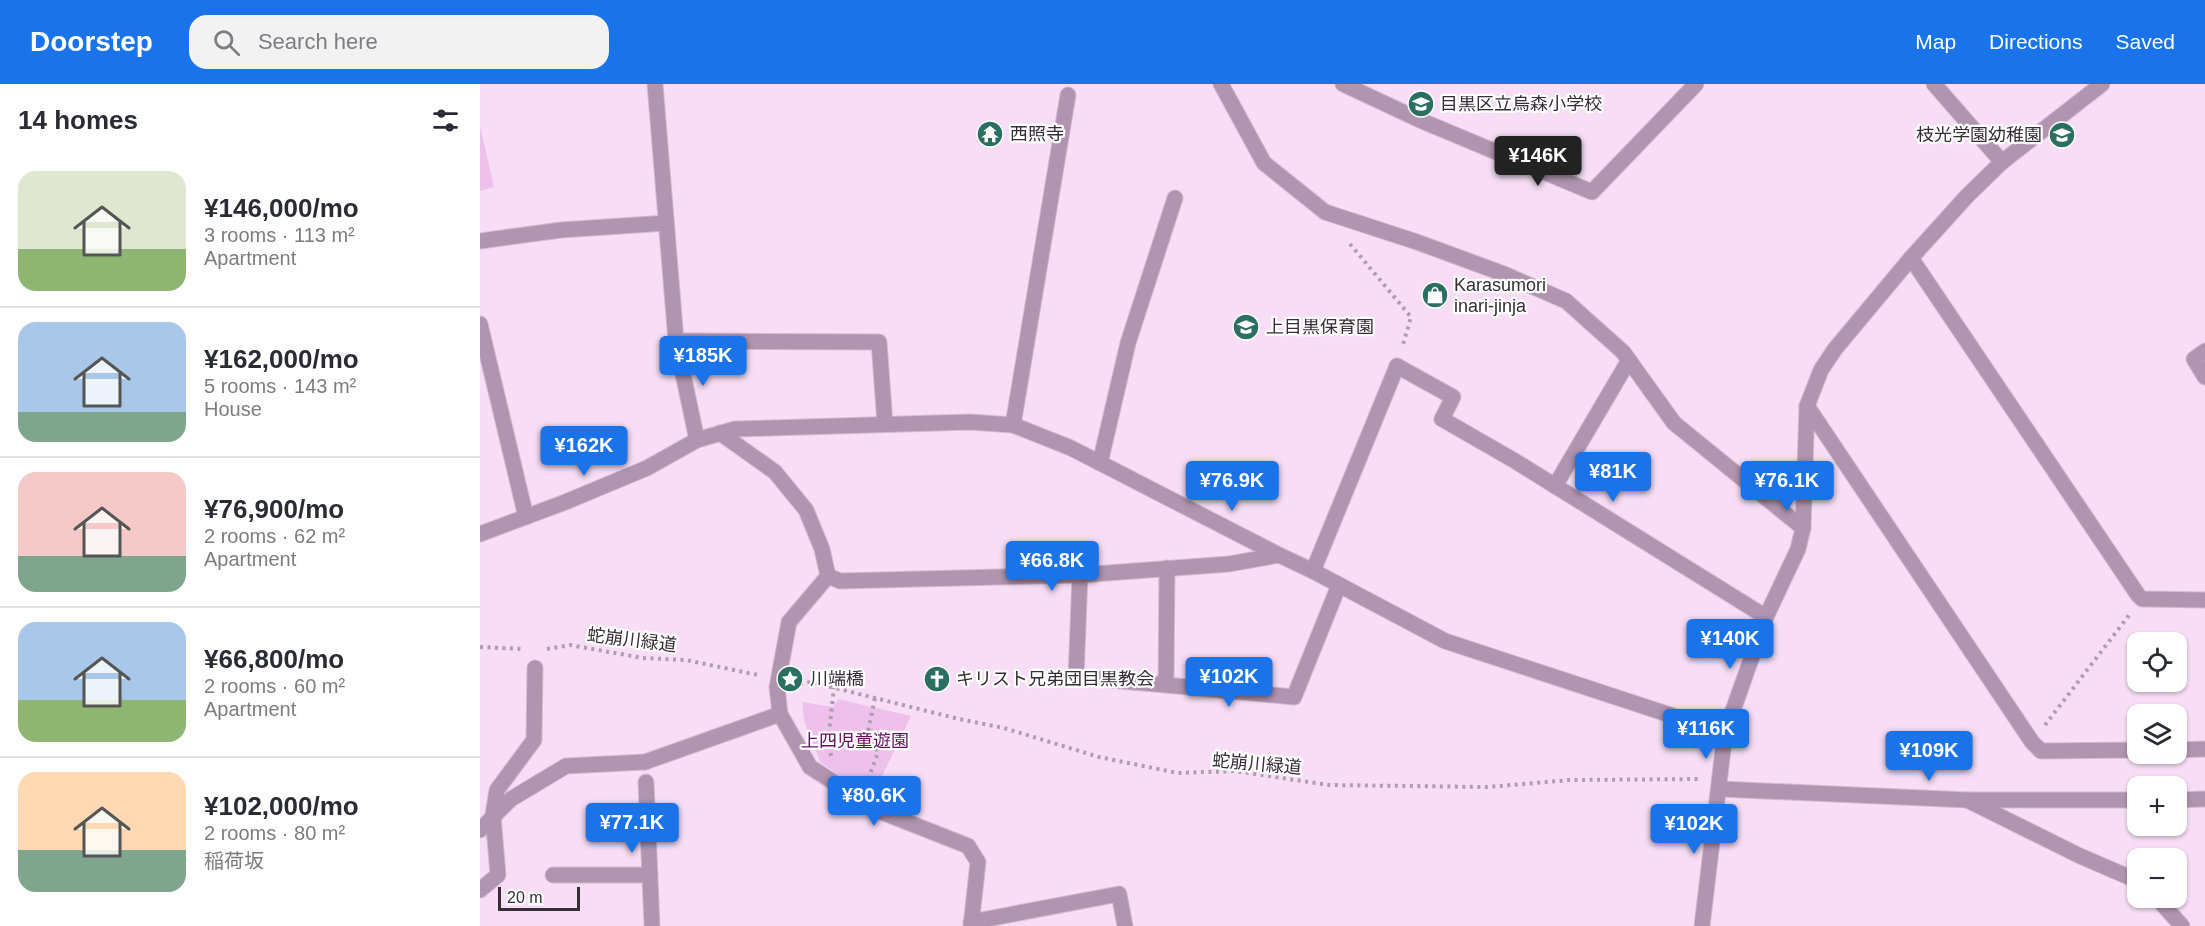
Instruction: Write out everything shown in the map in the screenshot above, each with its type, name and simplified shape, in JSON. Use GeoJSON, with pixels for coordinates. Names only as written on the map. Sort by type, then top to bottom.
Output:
{"type":"FeatureCollection","features":[{"type":"Feature","properties":{"kind":"street"},"geometry":{"type":"LineString","coordinates":[[656,84],[676,341],[697,440]]}},
{"type":"Feature","properties":{"kind":"street"},"geometry":{"type":"LineString","coordinates":[[1221,84],[1264,163],[1325,212],[1493,270],[1566,301],[1623,352],[1674,423],[1803,528]]}},
{"type":"Feature","properties":{"kind":"street"},"geometry":{"type":"LineString","coordinates":[[1343,84],[1422,121],[1592,192],[1696,84]]}},
{"type":"Feature","properties":{"kind":"street"},"geometry":{"type":"LineString","coordinates":[[1934,84],[2002,162]]}},
{"type":"Feature","properties":{"kind":"street"},"geometry":{"type":"LineString","coordinates":[[1702,926],[1725,733],[1766,617],[1798,549],[1803,528],[1807,406],[1821,370],[1911,258],[1967,196],[2002,162],[2102,84]]}},
{"type":"Feature","properties":{"kind":"street"},"geometry":{"type":"LineString","coordinates":[[1013,424],[1068,95]]}},
{"type":"Feature","properties":{"kind":"street"},"geometry":{"type":"LineString","coordinates":[[1100,462],[1128,344],[1175,198]]}},
{"type":"Feature","properties":{"kind":"street"},"geometry":{"type":"LineString","coordinates":[[480,241],[561,230],[666,223]]}},
{"type":"Feature","properties":{"kind":"street"},"geometry":{"type":"LineString","coordinates":[[1911,258],[2142,599],[2205,600]]}},
{"type":"Feature","properties":{"kind":"street"},"geometry":{"type":"LineString","coordinates":[[480,324],[526,516]]}},
{"type":"Feature","properties":{"kind":"street"},"geometry":{"type":"LineString","coordinates":[[676,341],[879,342],[885,424]]}},
{"type":"Feature","properties":{"kind":"street"},"geometry":{"type":"LineString","coordinates":[[2205,351],[2194,359],[2205,377]]}},
{"type":"Feature","properties":{"kind":"street"},"geometry":{"type":"LineString","coordinates":[[1555,486],[1629,360]]}},
{"type":"Feature","properties":{"kind":"street"},"geometry":{"type":"LineString","coordinates":[[1313,571],[1397,366],[1453,397],[1442,419],[1766,617]]}},
{"type":"Feature","properties":{"kind":"street"},"geometry":{"type":"LineString","coordinates":[[1807,406],[2032,742],[2041,751],[2127,750]]}},
{"type":"Feature","properties":{"kind":"street"},"geometry":{"type":"LineString","coordinates":[[480,534],[647,468],[697,440],[735,429],[969,422],[1013,424],[1100,462],[1445,641],[1725,733]]}},
{"type":"Feature","properties":{"kind":"street"},"geometry":{"type":"LineString","coordinates":[[720,433],[775,472],[806,510],[822,549],[828,576]]}},
{"type":"Feature","properties":{"kind":"street"},"geometry":{"type":"LineString","coordinates":[[828,576],[840,581],[1080,575],[1229,564],[1278,555]]}},
{"type":"Feature","properties":{"kind":"street"},"geometry":{"type":"LineString","coordinates":[[1166,685],[1167,568]]}},
{"type":"Feature","properties":{"kind":"street"},"geometry":{"type":"LineString","coordinates":[[1080,575],[1076,677],[1294,697],[1340,585]]}},
{"type":"Feature","properties":{"kind":"street"},"geometry":{"type":"LineString","coordinates":[[828,576],[789,622],[779,680],[780,714],[810,767],[879,811],[968,846],[978,862],[971,924],[1119,894],[1125,926]]}},
{"type":"Feature","properties":{"kind":"street"},"geometry":{"type":"LineString","coordinates":[[480,890],[498,875],[494,815],[497,790],[534,740],[535,669]]}},
{"type":"Feature","properties":{"kind":"street"},"geometry":{"type":"LineString","coordinates":[[480,830],[511,799],[566,766],[645,762],[780,714]]}},
{"type":"Feature","properties":{"kind":"street"},"geometry":{"type":"LineString","coordinates":[[2187,750],[2205,749]]}},
{"type":"Feature","properties":{"kind":"street"},"geometry":{"type":"LineString","coordinates":[[646,782],[652,926]]}},
{"type":"Feature","properties":{"kind":"street"},"geometry":{"type":"LineString","coordinates":[[1720,784],[1967,800],[2127,800]]}},
{"type":"Feature","properties":{"kind":"street"},"geometry":{"type":"LineString","coordinates":[[1967,800],[2080,856],[2127,876]]}},
{"type":"Feature","properties":{"kind":"street"},"geometry":{"type":"LineString","coordinates":[[2187,800],[2205,800]]}},
{"type":"Feature","properties":{"kind":"street"},"geometry":{"type":"LineString","coordinates":[[552,875],[650,875]]}},
{"type":"Feature","properties":{"kind":"street"},"geometry":{"type":"LineString","coordinates":[[2166,908],[2182,926]]}},
{"type":"Feature","properties":{"kind":"path"},"geometry":{"type":"LineString","coordinates":[[1350,244],[1411,317],[1397,366]]}},
{"type":"Feature","properties":{"kind":"path"},"geometry":{"type":"LineString","coordinates":[[2032,742],[2142,599]]}},
{"type":"Feature","properties":{"kind":"path","name":"蛇崩川緑道"},"geometry":{"type":"LineString","coordinates":[[543,650],[570,645],[643,658],[686,660],[779,680]]}},
{"type":"Feature","properties":{"kind":"path"},"geometry":{"type":"LineString","coordinates":[[480,647],[533,650]]}},
{"type":"Feature","properties":{"kind":"path","name":"蛇崩川緑道"},"geometry":{"type":"LineString","coordinates":[[779,698],[796,699],[798,684],[803,682],[1004,728],[1099,757],[1178,773],[1235,771],[1329,785],[1487,787],[1571,780],[1720,784]]}},
{"type":"Feature","properties":{"kind":"path"},"geometry":{"type":"LineString","coordinates":[[832,760],[828,741],[834,688]]}},
{"type":"Feature","properties":{"kind":"path"},"geometry":{"type":"LineString","coordinates":[[866,783],[878,753],[867,731],[875,698]]}},
{"type":"Feature","properties":{"kind":"path"},"geometry":{"type":"LineString","coordinates":[[828,741],[867,731]]}},
{"type":"Feature","properties":{"kind":"green space"},"geometry":{"type":"Polygon","coordinates":[[[480,126],[494,187],[480,191],[480,126]]]}},
{"type":"Feature","properties":{"kind":"green space","name":"上四児童遊園"},"geometry":{"type":"Polygon","coordinates":[[[838,699],[911,716],[872,797],[820,762],[804,720],[802,702],[833,707],[838,699]]]}},
{"type":"Feature","properties":{"kind":"place","name":"目黒区立烏森小学校"},"geometry":{"type":"Point","coordinates":[1421,104]}},
{"type":"Feature","properties":{"kind":"place","name":"西照寺"},"geometry":{"type":"Point","coordinates":[990,134]}},
{"type":"Feature","properties":{"kind":"place","name":"枝光学園幼稚園"},"geometry":{"type":"Point","coordinates":[2062,135]}},
{"type":"Feature","properties":{"kind":"place","name":"Karasumori inari-jinja"},"geometry":{"type":"Point","coordinates":[1435,295]}},
{"type":"Feature","properties":{"kind":"place","name":"上目黒保育園"},"geometry":{"type":"Point","coordinates":[1246,327]}},
{"type":"Feature","properties":{"kind":"place","name":"川端橋"},"geometry":{"type":"Point","coordinates":[790,679]}},
{"type":"Feature","properties":{"kind":"place","name":"キリスト兄弟団目黒教会"},"geometry":{"type":"Point","coordinates":[937,679]}}]}
